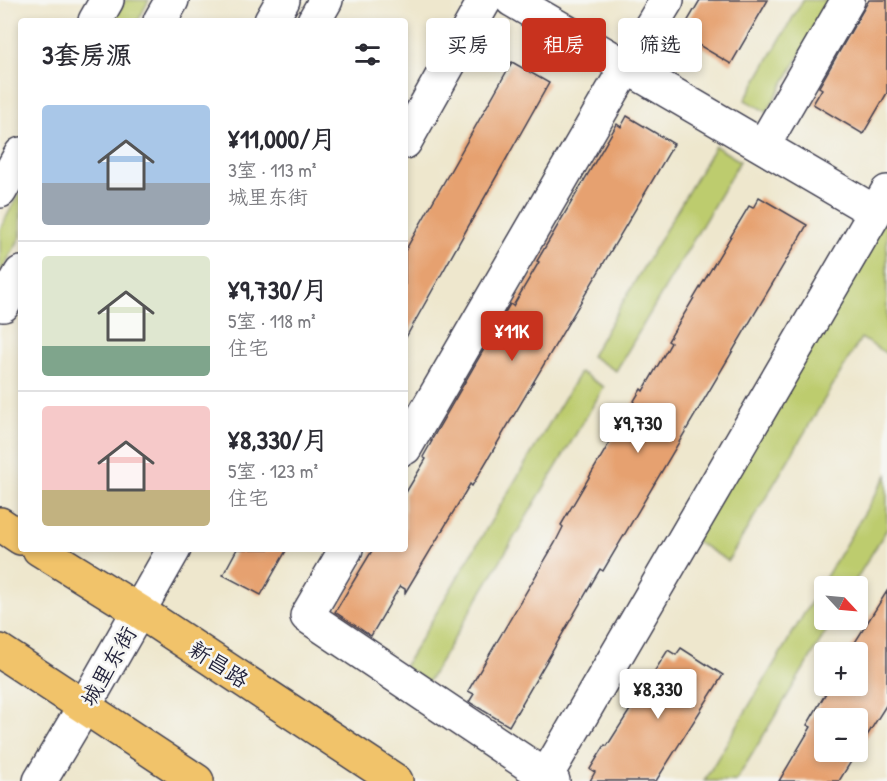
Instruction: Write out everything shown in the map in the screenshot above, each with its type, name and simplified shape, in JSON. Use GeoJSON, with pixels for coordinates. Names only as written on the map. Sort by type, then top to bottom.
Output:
{"type":"FeatureCollection","features":[{"type":"Feature","properties":{"kind":"main road"},"geometry":{"type":"LineString","coordinates":[[0,524],[18,536]]}},
{"type":"Feature","properties":{"kind":"main road","name":"新昌路"},"geometry":{"type":"LineString","coordinates":[[44,552],[139,611],[396,781]]}},
{"type":"Feature","properties":{"kind":"main road"},"geometry":{"type":"LineString","coordinates":[[0,651],[197,781]]}},
{"type":"Feature","properties":{"kind":"street"},"geometry":{"type":"LineString","coordinates":[[97,18],[107,0]]}},
{"type":"Feature","properties":{"kind":"street"},"geometry":{"type":"LineString","coordinates":[[162,18],[172,0]]}},
{"type":"Feature","properties":{"kind":"street"},"geometry":{"type":"LineString","coordinates":[[273,18],[283,0]]}},
{"type":"Feature","properties":{"kind":"street"},"geometry":{"type":"LineString","coordinates":[[316,18],[326,0]]}},
{"type":"Feature","properties":{"kind":"street"},"geometry":{"type":"LineString","coordinates":[[408,137],[485,0]]}},
{"type":"Feature","properties":{"kind":"street"},"geometry":{"type":"LineString","coordinates":[[512,0],[618,61]]}},
{"type":"Feature","properties":{"kind":"street"},"geometry":{"type":"LineString","coordinates":[[656,18],[667,0]]}},
{"type":"Feature","properties":{"kind":"street"},"geometry":{"type":"LineString","coordinates":[[763,146],[848,0]]}},
{"type":"Feature","properties":{"kind":"street"},"geometry":{"type":"LineString","coordinates":[[408,443],[624,72]]}},
{"type":"Feature","properties":{"kind":"street"},"geometry":{"type":"LineString","coordinates":[[344,552],[307,616],[549,779],[881,202],[763,146],[637,72]]}},
{"type":"Feature","properties":{"kind":"street"},"geometry":{"type":"LineString","coordinates":[[0,191],[18,159]]}},
{"type":"Feature","properties":{"kind":"street"},"geometry":{"type":"LineString","coordinates":[[8,309],[18,281]]}},
{"type":"Feature","properties":{"kind":"street","name":"城里东街"},"geometry":{"type":"LineString","coordinates":[[40,781],[172,552]]}},
{"type":"Feature","properties":{"kind":"green space"},"geometry":{"type":"Polygon","coordinates":[[[125,0],[149,0],[140,18],[116,18],[125,0]]]}},
{"type":"Feature","properties":{"kind":"green space"},"geometry":{"type":"Polygon","coordinates":[[[803,0],[832,0],[767,112],[745,100],[803,0]]]}},
{"type":"Feature","properties":{"kind":"green space"},"geometry":{"type":"Polygon","coordinates":[[[715,146],[740,161],[616,371],[591,356],[715,146]]]}},
{"type":"Feature","properties":{"kind":"green space"},"geometry":{"type":"Polygon","coordinates":[[[18,196],[18,241],[1,272],[0,271],[0,229],[18,196]]]}},
{"type":"Feature","properties":{"kind":"green space"},"geometry":{"type":"Polygon","coordinates":[[[887,216],[887,354],[861,338],[728,561],[694,540],[887,216]]]}},
{"type":"Feature","properties":{"kind":"green space"},"geometry":{"type":"Polygon","coordinates":[[[580,372],[604,387],[428,682],[404,667],[580,372]]]}},
{"type":"Feature","properties":{"kind":"green space"},"geometry":{"type":"Polygon","coordinates":[[[887,475],[887,529],[858,576],[827,576],[887,475]]]}},
{"type":"Feature","properties":{"kind":"green space"},"geometry":{"type":"Polygon","coordinates":[[[814,597],[814,630],[827,630],[820,642],[814,642],[814,652],[736,781],[704,781],[814,597]]]}},
{"type":"Feature","properties":{"kind":"building"},"geometry":{"type":"Polygon","coordinates":[[[700,0],[768,0],[731,64],[702,47],[702,18],[689,18],[700,0]]]}},
{"type":"Feature","properties":{"kind":"building"},"geometry":{"type":"Polygon","coordinates":[[[869,0],[887,0],[887,93],[863,134],[813,104],[822,89],[819,87],[869,0]]]}},
{"type":"Feature","properties":{"kind":"building"},"geometry":{"type":"Polygon","coordinates":[[[512,62],[522,68],[522,72],[530,72],[549,83],[408,334],[408,246],[506,72],[510,72],[512,62]]]}},
{"type":"Feature","properties":{"kind":"building"},"geometry":{"type":"Polygon","coordinates":[[[627,116],[674,144],[472,486],[470,484],[405,593],[405,589],[400,586],[371,636],[335,612],[371,552],[408,552],[408,489],[426,459],[423,457],[431,441],[510,304],[513,306],[539,262],[537,261],[617,124],[621,127],[627,116]]]}},
{"type":"Feature","properties":{"kind":"building"},"geometry":{"type":"Polygon","coordinates":[[[759,197],[807,225],[603,571],[600,569],[509,726],[469,702],[474,694],[468,691],[555,543],[563,527],[561,525],[641,389],[643,391],[671,343],[668,341],[749,206],[753,208],[759,197]]]}},
{"type":"Feature","properties":{"kind":"building"},"geometry":{"type":"Polygon","coordinates":[[[235,552],[285,552],[261,595],[223,575],[235,552]]]}},
{"type":"Feature","properties":{"kind":"building"},"geometry":{"type":"Polygon","coordinates":[[[887,591],[887,704],[868,734],[868,708],[817,708],[824,696],[868,696],[868,642],[855,642],[863,630],[868,630],[868,622],[887,591]]]}},
{"type":"Feature","properties":{"kind":"building"},"geometry":{"type":"Polygon","coordinates":[[[681,648],[723,675],[656,781],[590,781],[595,772],[590,769],[668,650],[676,655],[681,648]]]}},
{"type":"Feature","properties":{"kind":"building"},"geometry":{"type":"Polygon","coordinates":[[[814,713],[814,762],[851,762],[839,781],[779,781],[811,727],[807,725],[814,713]]]}}]}
